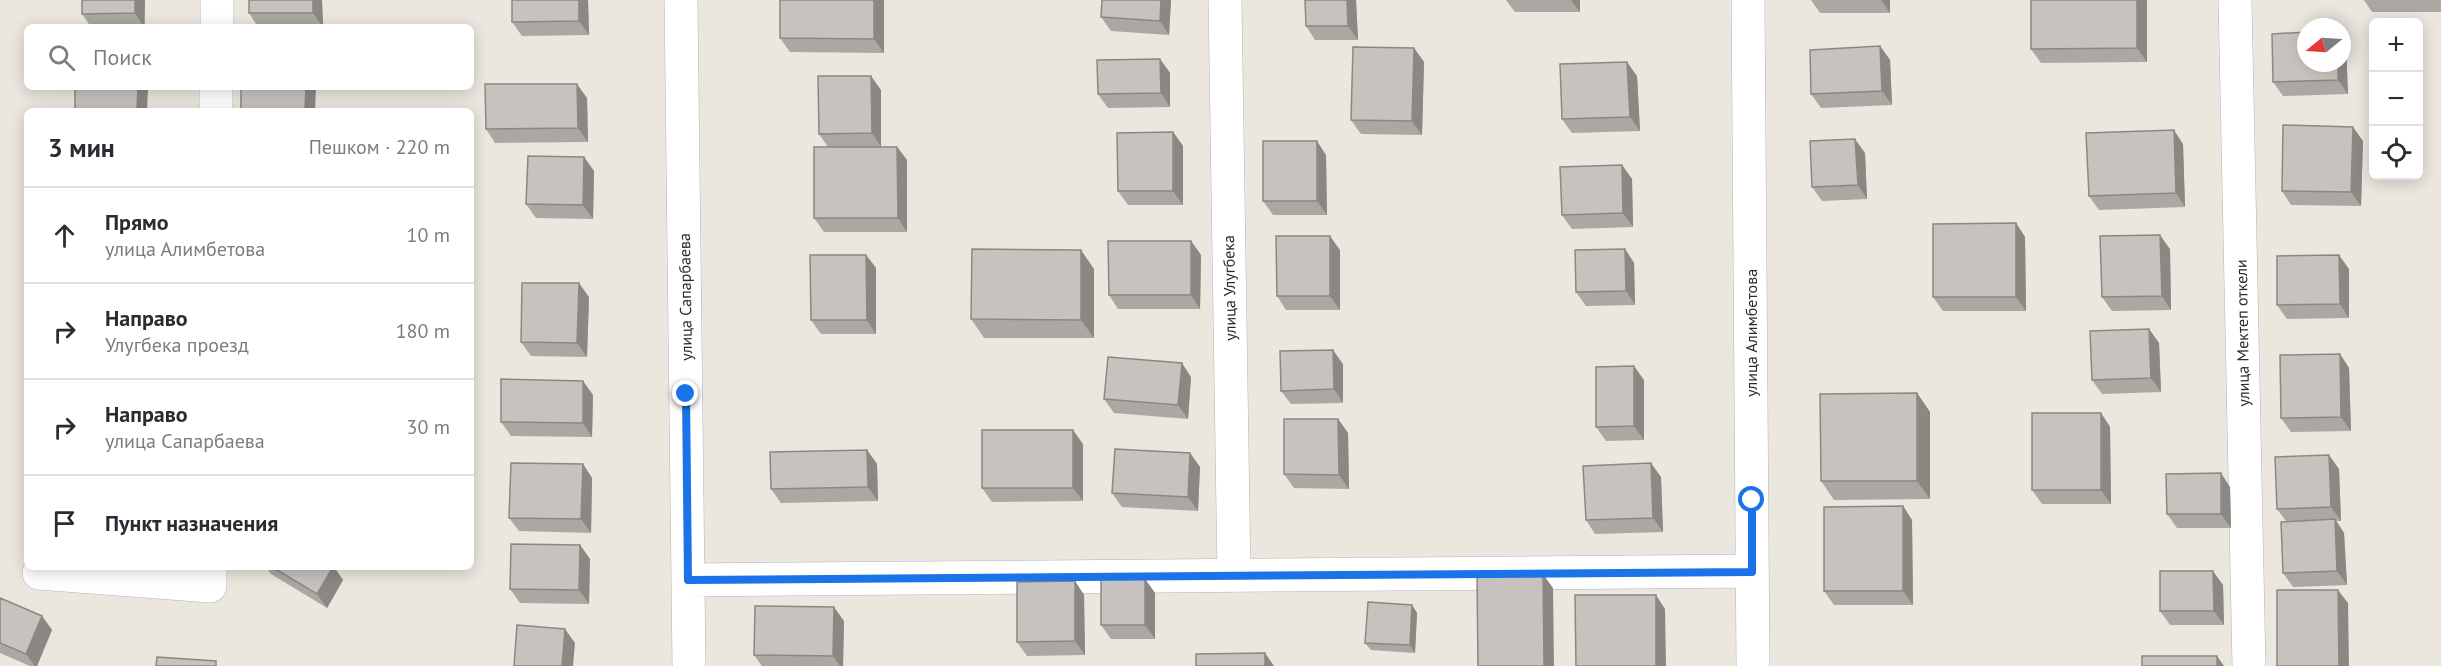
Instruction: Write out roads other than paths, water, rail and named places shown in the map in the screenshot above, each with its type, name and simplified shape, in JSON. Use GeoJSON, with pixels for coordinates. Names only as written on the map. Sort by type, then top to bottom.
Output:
{"type":"FeatureCollection","features":[{"type":"Feature","properties":{"kind":"street"},"geometry":{"type":"LineString","coordinates":[[217,0],[217,24]]}},
{"type":"Feature","properties":{"kind":"street","name":"улица Сапарбаева"},"geometry":{"type":"LineString","coordinates":[[681,0],[689,666]]}},
{"type":"Feature","properties":{"kind":"street","name":"улица Улугбека"},"geometry":{"type":"LineString","coordinates":[[1225,0],[1234,576]]}},
{"type":"Feature","properties":{"kind":"street","name":"улица Алимбетова"},"geometry":{"type":"LineString","coordinates":[[1748,0],[1753,666]]}},
{"type":"Feature","properties":{"kind":"street","name":"улица Мектеп откели"},"geometry":{"type":"LineString","coordinates":[[2235,0],[2249,666]]}},
{"type":"Feature","properties":{"kind":"street"},"geometry":{"type":"LineString","coordinates":[[216,90],[216,108]]}},
{"type":"Feature","properties":{"kind":"street"},"geometry":{"type":"LineString","coordinates":[[39,573],[210,586],[210,570]]}},
{"type":"Feature","properties":{"kind":"street"},"geometry":{"type":"LineString","coordinates":[[688,580],[1752,572]]}}]}
